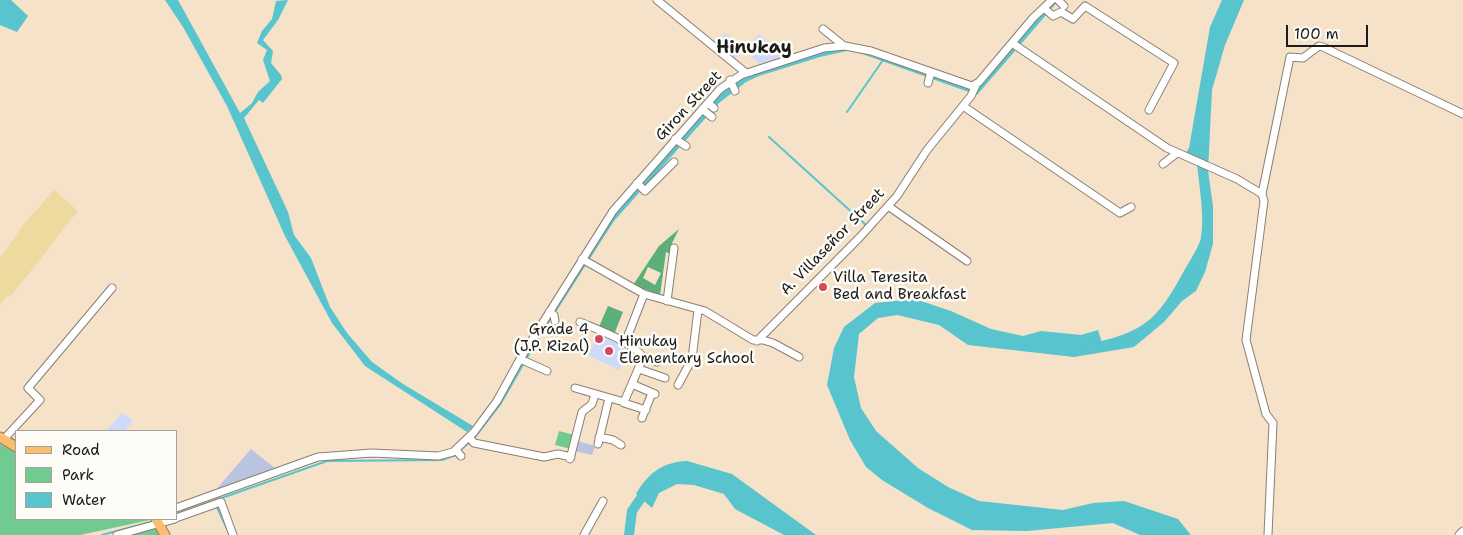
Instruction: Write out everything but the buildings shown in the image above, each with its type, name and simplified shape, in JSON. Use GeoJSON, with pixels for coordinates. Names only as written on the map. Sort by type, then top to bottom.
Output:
{"type":"FeatureCollection","features":[{"type":"Feature","properties":{"kind":"main road"},"geometry":{"type":"LineString","coordinates":[[2,438],[15,446]]}},
{"type":"Feature","properties":{"kind":"main road"},"geometry":{"type":"LineString","coordinates":[[157,522],[165,535]]}},
{"type":"Feature","properties":{"kind":"street"},"geometry":{"type":"LineString","coordinates":[[657,0],[746,73]]}},
{"type":"Feature","properties":{"kind":"street"},"geometry":{"type":"LineString","coordinates":[[973,90],[1052,0]]}},
{"type":"Feature","properties":{"kind":"street"},"geometry":{"type":"LineString","coordinates":[[1058,0],[1064,6]]}},
{"type":"Feature","properties":{"kind":"street"},"geometry":{"type":"LineString","coordinates":[[1045,10],[1053,16],[1062,12],[1074,19],[1085,6],[1174,63],[1149,110]]}},
{"type":"Feature","properties":{"kind":"street"},"geometry":{"type":"LineString","coordinates":[[823,28],[844,46]]}},
{"type":"Feature","properties":{"kind":"street"},"geometry":{"type":"LineString","coordinates":[[1014,45],[1180,155],[1237,179],[1262,194]]}},
{"type":"Feature","properties":{"kind":"street","name":"Giron Street"},"geometry":{"type":"LineString","coordinates":[[456,450],[472,437],[523,361],[613,211],[680,142],[731,82],[746,73],[760,73],[844,46],[870,51],[930,77],[964,84],[973,90]]}},
{"type":"Feature","properties":{"kind":"street"},"geometry":{"type":"LineString","coordinates":[[1268,535],[1274,423],[1266,414],[1246,340],[1264,201],[1262,194],[1290,57],[1304,58],[1319,46],[1323,47],[1463,114]]}},
{"type":"Feature","properties":{"kind":"street"},"geometry":{"type":"LineString","coordinates":[[731,82],[735,91]]}},
{"type":"Feature","properties":{"kind":"street","name":"A. Villaseñor Street"},"geometry":{"type":"LineString","coordinates":[[757,341],[888,206],[927,150],[963,106],[973,90]]}},
{"type":"Feature","properties":{"kind":"street"},"geometry":{"type":"LineString","coordinates":[[963,106],[1120,213],[1131,207]]}},
{"type":"Feature","properties":{"kind":"street"},"geometry":{"type":"LineString","coordinates":[[1163,164],[1180,155]]}},
{"type":"Feature","properties":{"kind":"street"},"geometry":{"type":"LineString","coordinates":[[639,185],[645,191],[674,162]]}},
{"type":"Feature","properties":{"kind":"street"},"geometry":{"type":"LineString","coordinates":[[888,206],[968,261]]}},
{"type":"Feature","properties":{"kind":"street"},"geometry":{"type":"LineString","coordinates":[[667,301],[674,248]]}},
{"type":"Feature","properties":{"kind":"street"},"geometry":{"type":"LineString","coordinates":[[585,260],[644,294],[705,311],[757,341],[763,340],[774,343],[799,357]]}},
{"type":"Feature","properties":{"kind":"street"},"geometry":{"type":"LineString","coordinates":[[2,438],[40,400],[28,388],[112,288]]}},
{"type":"Feature","properties":{"kind":"street"},"geometry":{"type":"LineString","coordinates":[[625,343],[644,294]]}},
{"type":"Feature","properties":{"kind":"street"},"geometry":{"type":"LineString","coordinates":[[678,385],[692,359],[698,310]]}},
{"type":"Feature","properties":{"kind":"street"},"geometry":{"type":"LineString","coordinates":[[580,322],[625,343],[642,356],[657,362]]}},
{"type":"Feature","properties":{"kind":"street"},"geometry":{"type":"LineString","coordinates":[[576,388],[624,402],[639,369],[642,356]]}},
{"type":"Feature","properties":{"kind":"street"},"geometry":{"type":"LineString","coordinates":[[523,361],[547,371]]}},
{"type":"Feature","properties":{"kind":"street"},"geometry":{"type":"LineString","coordinates":[[639,369],[664,378]]}},
{"type":"Feature","properties":{"kind":"street"},"geometry":{"type":"LineString","coordinates":[[632,384],[654,394],[642,418]]}},
{"type":"Feature","properties":{"kind":"street"},"geometry":{"type":"LineString","coordinates":[[472,437],[544,457],[558,454],[571,458],[582,412],[592,404],[595,394]]}},
{"type":"Feature","properties":{"kind":"street"},"geometry":{"type":"LineString","coordinates":[[609,398],[599,440],[613,440],[621,445]]}},
{"type":"Feature","properties":{"kind":"street"},"geometry":{"type":"LineString","coordinates":[[624,403],[646,410]]}},
{"type":"Feature","properties":{"kind":"street"},"geometry":{"type":"LineString","coordinates":[[178,507],[318,457],[372,453],[438,456],[456,450],[461,456]]}},
{"type":"Feature","properties":{"kind":"street"},"geometry":{"type":"LineString","coordinates":[[584,535],[603,501]]}},
{"type":"Feature","properties":{"kind":"street"},"geometry":{"type":"LineString","coordinates":[[178,517],[221,502],[233,535]]}},
{"type":"Feature","properties":{"kind":"street"},"geometry":{"type":"LineString","coordinates":[[117,535],[157,522]]}},
{"type":"Feature","properties":{"kind":"street"},"geometry":{"type":"LineString","coordinates":[[1459,535],[1463,531]]}},
{"type":"Feature","properties":{"kind":"shaded area"},"geometry":{"type":"Polygon","coordinates":[[[725,33],[744,49],[759,34],[788,58],[761,65],[744,50],[735,59],[717,43],[725,33]]]}},
{"type":"Feature","properties":{"kind":"shaded area","name":"Hinukay Elementary School"},"geometry":{"type":"Polygon","coordinates":[[[599,332],[630,347],[619,370],[588,355],[599,332]]]}},
{"type":"Feature","properties":{"kind":"shaded area"},"geometry":{"type":"Polygon","coordinates":[[[122,413],[133,420],[126,430],[107,430],[122,413]]]}},
{"type":"Feature","properties":{"kind":"shaded area"},"geometry":{"type":"Polygon","coordinates":[[[577,441],[595,446],[592,455],[575,451],[577,441]]]}},
{"type":"Feature","properties":{"kind":"shaded area"},"geometry":{"type":"Polygon","coordinates":[[[251,449],[276,469],[213,493],[251,449]]]}},
{"type":"Feature","properties":{"kind":"green space"},"geometry":{"type":"Polygon","coordinates":[[[679,229],[672,243],[671,254],[666,252],[660,295],[633,285],[659,246],[679,229]],[[648,267],[643,278],[655,285],[661,273],[648,267]]]}},
{"type":"Feature","properties":{"kind":"green space"},"geometry":{"type":"Polygon","coordinates":[[[608,306],[623,312],[613,337],[598,329],[608,306]]]}},
{"type":"Feature","properties":{"kind":"green space"},"geometry":{"type":"Polygon","coordinates":[[[559,431],[574,435],[571,449],[555,445],[559,431]]]}},
{"type":"Feature","properties":{"kind":"green space"},"geometry":{"type":"Polygon","coordinates":[[[0,444],[15,452],[15,520],[150,520],[80,535],[0,535],[0,444]]]}},
{"type":"Feature","properties":{"kind":"green space"},"geometry":{"type":"Polygon","coordinates":[[[157,527],[162,535],[126,535],[157,527]]]}},
{"type":"Feature","properties":{"kind":"sand"},"geometry":{"type":"Polygon","coordinates":[[[54,190],[78,211],[11,296],[6,297],[0,305],[0,258],[23,225],[54,190]]]}},
{"type":"Feature","properties":{"kind":"water"},"geometry":{"type":"Polygon","coordinates":[[[0,0],[11,0],[28,16],[17,32],[0,25],[0,0]]]}},
{"type":"Feature","properties":{"kind":"water"},"geometry":{"type":"Polygon","coordinates":[[[165,0],[178,0],[240,113],[252,103],[258,92],[270,81],[263,60],[267,50],[257,43],[262,31],[272,19],[276,1],[288,0],[278,20],[263,40],[273,51],[271,63],[282,79],[263,103],[259,100],[244,118],[288,212],[294,235],[311,258],[330,307],[347,333],[372,362],[403,384],[473,426],[467,432],[365,366],[332,323],[285,236],[227,106],[183,27],[165,0]]]}},
{"type":"Feature","properties":{"kind":"water"},"geometry":{"type":"Polygon","coordinates":[[[1056,0],[1059,0],[977,95],[851,50],[820,57],[759,76],[746,82],[719,103],[614,221],[540,337],[501,405],[475,439],[473,437],[515,375],[610,220],[723,88],[738,78],[815,53],[848,48],[970,88],[1056,0]]]}},
{"type":"Feature","properties":{"kind":"water"},"geometry":{"type":"Polygon","coordinates":[[[1222,0],[1244,0],[1225,45],[1212,90],[1208,171],[1213,206],[1213,244],[1205,272],[1196,291],[1182,301],[1164,322],[1134,347],[1074,357],[968,345],[939,325],[897,315],[878,318],[859,334],[854,377],[861,408],[876,431],[918,468],[948,487],[979,501],[1063,510],[1093,503],[1124,501],[1178,519],[1191,535],[1140,535],[1113,523],[1027,531],[972,530],[928,508],[882,480],[866,467],[850,440],[827,385],[834,348],[844,327],[875,303],[915,299],[951,311],[991,329],[1023,336],[1041,331],[1081,335],[1098,330],[1103,346],[1134,336],[1157,320],[1166,309],[1200,252],[1207,233],[1202,162],[1185,154],[1189,148],[1210,27],[1222,0]]]}},
{"type":"Feature","properties":{"kind":"water"},"geometry":{"type":"Polygon","coordinates":[[[687,461],[732,474],[816,535],[784,535],[735,509],[724,494],[694,485],[677,484],[659,493],[652,508],[636,494],[646,480],[663,466],[687,461]]]}},
{"type":"Feature","properties":{"kind":"waterway"},"geometry":{"type":"LineString","coordinates":[[847,112],[883,60]]}},
{"type":"Feature","properties":{"kind":"waterway"},"geometry":{"type":"LineString","coordinates":[[769,137],[867,226]]}},
{"type":"Feature","properties":{"kind":"waterway"},"geometry":{"type":"LineString","coordinates":[[1089,349],[1125,339],[1150,326],[1170,304],[1198,257],[1205,242],[1207,232],[1206,199],[1201,154]]}},
{"type":"Feature","properties":{"kind":"waterway"},"geometry":{"type":"LineString","coordinates":[[11,438],[15,440]]}},
{"type":"Feature","properties":{"kind":"waterway"},"geometry":{"type":"LineString","coordinates":[[459,451],[471,441]]}},
{"type":"Feature","properties":{"kind":"waterway"},"geometry":{"type":"LineString","coordinates":[[178,513],[327,461],[442,460],[456,455]]}},
{"type":"Feature","properties":{"kind":"waterway"},"geometry":{"type":"LineString","coordinates":[[629,535],[632,511],[648,488]]}},
{"type":"Feature","properties":{"kind":"waterway"},"geometry":{"type":"LineString","coordinates":[[216,505],[228,531]]}},
{"type":"Feature","properties":{"kind":"waterway"},"geometry":{"type":"LineString","coordinates":[[102,535],[154,521]]}},
{"type":"Feature","properties":{"kind":"place","name":"Villa Teresita Bed and Breakfast"},"geometry":{"type":"Point","coordinates":[823,287]}},
{"type":"Feature","properties":{"kind":"place","name":"Grade 4 (J.P. Rizal)"},"geometry":{"type":"Point","coordinates":[599,339]}},
{"type":"Feature","properties":{"kind":"place","name":"Hinukay Elementary School"},"geometry":{"type":"Point","coordinates":[609,351]}},
{"type":"Feature","properties":{"kind":"district","name":"Hinukay"},"geometry":{"type":"Point","coordinates":[754,48]}}]}
